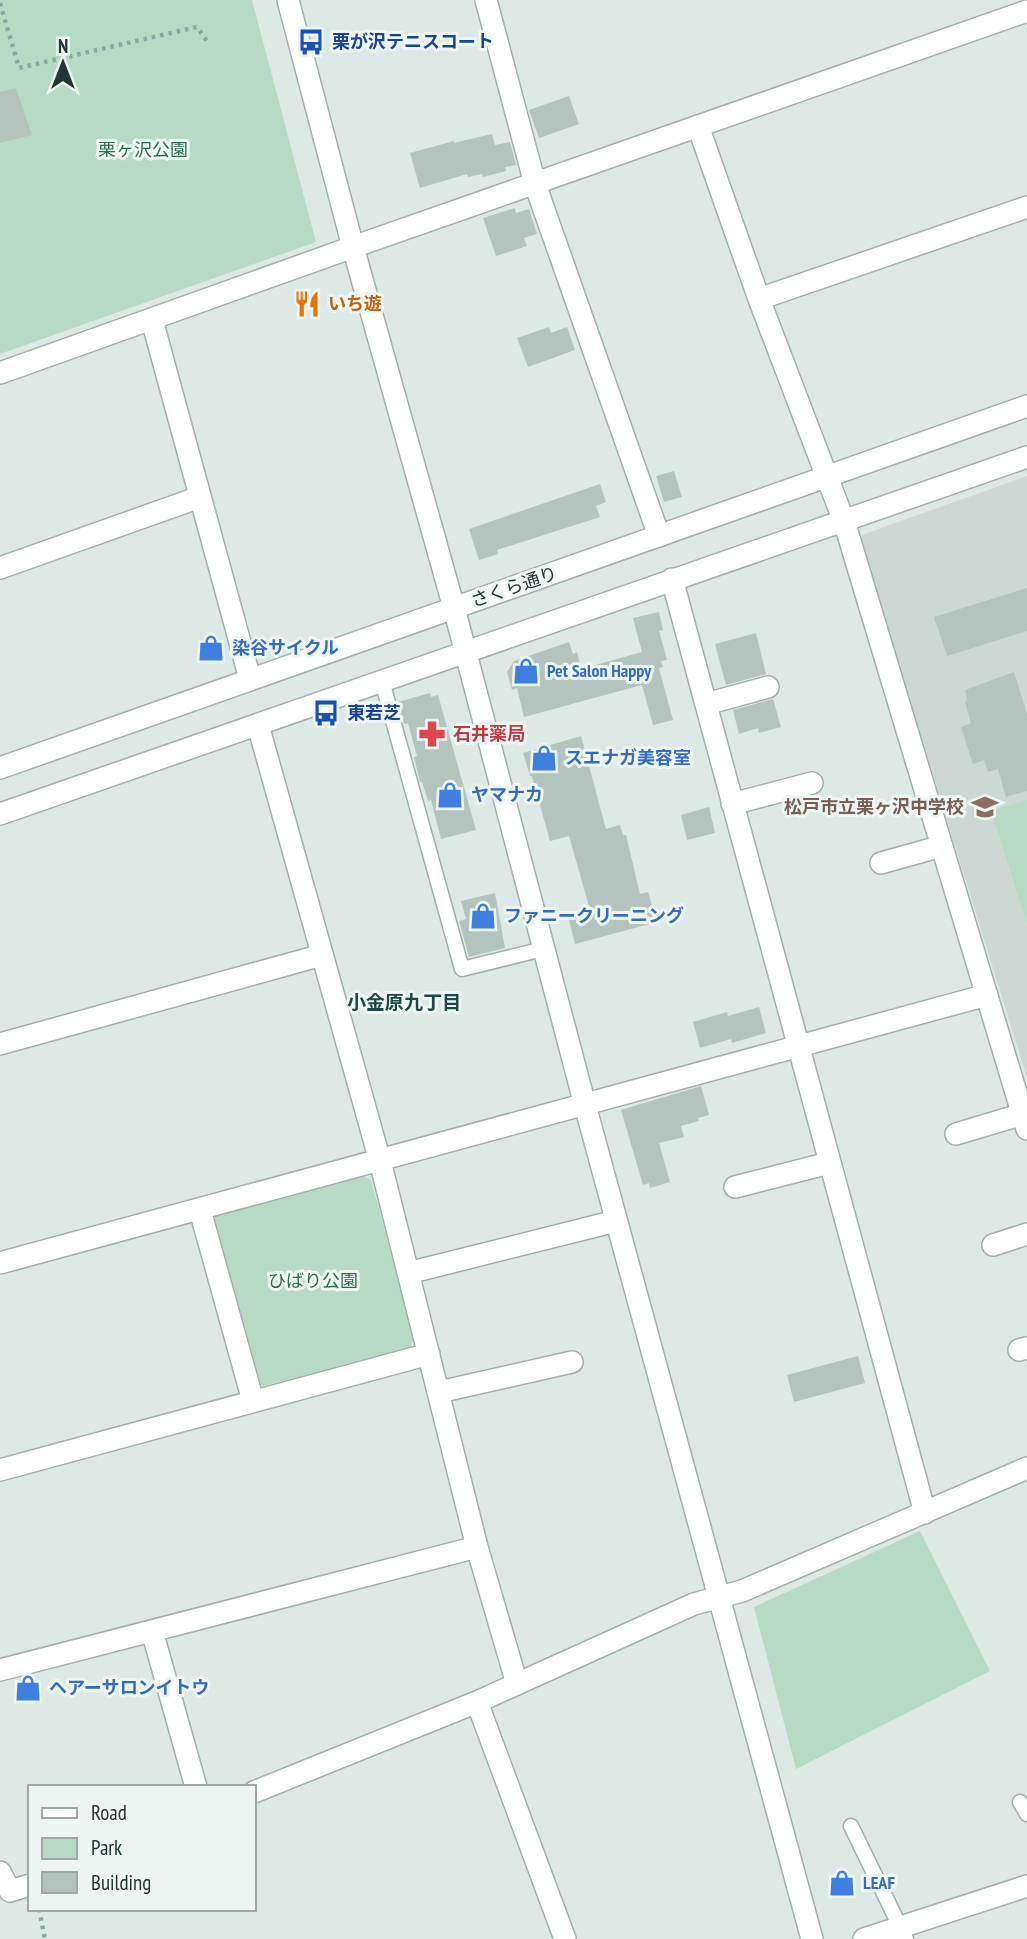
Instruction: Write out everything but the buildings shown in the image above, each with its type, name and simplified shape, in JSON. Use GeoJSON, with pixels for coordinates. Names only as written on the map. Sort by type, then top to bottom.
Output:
{"type":"FeatureCollection","features":[{"type":"Feature","properties":{"kind":"street"},"geometry":{"type":"LineString","coordinates":[[288,0],[812,1939]]}},
{"type":"Feature","properties":{"kind":"street"},"geometry":{"type":"LineString","coordinates":[[491,2],[535,184],[659,536]]}},
{"type":"Feature","properties":{"kind":"street"},"geometry":{"type":"LineString","coordinates":[[0,373],[1027,11]]}},
{"type":"Feature","properties":{"kind":"street"},"geometry":{"type":"LineString","coordinates":[[698,126],[759,299],[844,521],[1025,1122],[956,1134]]}},
{"type":"Feature","properties":{"kind":"street"},"geometry":{"type":"LineString","coordinates":[[759,299],[1027,207]]}},
{"type":"Feature","properties":{"kind":"street"},"geometry":{"type":"LineString","coordinates":[[152,320],[250,679]]}},
{"type":"Feature","properties":{"kind":"street","name":"さくら通り"},"geometry":{"type":"LineString","coordinates":[[0,768],[1027,406]]}},
{"type":"Feature","properties":{"kind":"street"},"geometry":{"type":"LineString","coordinates":[[0,814],[1027,457]]}},
{"type":"Feature","properties":{"kind":"street"},"geometry":{"type":"LineString","coordinates":[[0,568],[200,497]]}},
{"type":"Feature","properties":{"kind":"street"},"geometry":{"type":"LineString","coordinates":[[672,579],[925,1513]]}},
{"type":"Feature","properties":{"kind":"street"},"geometry":{"type":"LineString","coordinates":[[706,704],[768,687]]}},
{"type":"Feature","properties":{"kind":"street"},"geometry":{"type":"LineString","coordinates":[[258,725],[380,1161],[477,1547],[517,1684]]}},
{"type":"Feature","properties":{"kind":"street"},"geometry":{"type":"LineString","coordinates":[[732,804],[811,783]]}},
{"type":"Feature","properties":{"kind":"street"},"geometry":{"type":"LineString","coordinates":[[881,863],[942,846]]}},
{"type":"Feature","properties":{"kind":"street"},"geometry":{"type":"LineString","coordinates":[[0,1044],[322,955]]}},
{"type":"Feature","properties":{"kind":"street"},"geometry":{"type":"LineString","coordinates":[[0,1263],[987,995]]}},
{"type":"Feature","properties":{"kind":"street"},"geometry":{"type":"LineString","coordinates":[[735,1187],[829,1163]]}},
{"type":"Feature","properties":{"kind":"street"},"geometry":{"type":"LineString","coordinates":[[200,1210],[253,1401]]}},
{"type":"Feature","properties":{"kind":"street"},"geometry":{"type":"LineString","coordinates":[[408,1273],[616,1221]]}},
{"type":"Feature","properties":{"kind":"street"},"geometry":{"type":"LineString","coordinates":[[993,1245],[1027,1234]]}},
{"type":"Feature","properties":{"kind":"street"},"geometry":{"type":"LineString","coordinates":[[0,1470],[429,1353]]}},
{"type":"Feature","properties":{"kind":"street"},"geometry":{"type":"LineString","coordinates":[[439,1392],[572,1362]]}},
{"type":"Feature","properties":{"kind":"street"},"geometry":{"type":"LineString","coordinates":[[256,1791],[477,1702],[694,1604],[742,1591],[1027,1468]]}},
{"type":"Feature","properties":{"kind":"street"},"geometry":{"type":"LineString","coordinates":[[0,1670],[477,1547]]}},
{"type":"Feature","properties":{"kind":"street"},"geometry":{"type":"LineString","coordinates":[[152,1631],[195,1785]]}},
{"type":"Feature","properties":{"kind":"street"},"geometry":{"type":"LineString","coordinates":[[477,1702],[565,1939]]}},
{"type":"Feature","properties":{"kind":"street"},"geometry":{"type":"LineString","coordinates":[[0,1872],[10,1891],[28,1886]]}},
{"type":"Feature","properties":{"kind":"street"},"geometry":{"type":"LineString","coordinates":[[864,1939],[904,1933],[1027,1886]]}},
{"type":"Feature","properties":{"kind":"lane"},"geometry":{"type":"LineString","coordinates":[[382,681],[462,969],[543,948]]}},
{"type":"Feature","properties":{"kind":"lane"},"geometry":{"type":"LineString","coordinates":[[851,1826],[904,1933]]}},
{"type":"Feature","properties":{"kind":"path"},"geometry":{"type":"LineString","coordinates":[[0,3],[19,68],[197,27],[209,44]]}},
{"type":"Feature","properties":{"kind":"path"},"geometry":{"type":"LineString","coordinates":[[40,1911],[45,1939]]}},
{"type":"Feature","properties":{"kind":"shaded area","name":"松戸市立栗ヶ沢中学校"},"geometry":{"type":"Polygon","coordinates":[[[1027,476],[1027,1078],[859,536],[1027,476]]]}},
{"type":"Feature","properties":{"kind":"green space","name":"栗ヶ沢公園"},"geometry":{"type":"Polygon","coordinates":[[[0,0],[252,0],[316,242],[0,354],[0,0]]]}},
{"type":"Feature","properties":{"kind":"green space"},"geometry":{"type":"Polygon","coordinates":[[[1027,800],[1027,923],[991,811],[1027,800]]]}},
{"type":"Feature","properties":{"kind":"green space","name":"ひばり公園"},"geometry":{"type":"Polygon","coordinates":[[[361,1175],[371,1180],[414,1338],[410,1349],[263,1386],[255,1382],[212,1225],[216,1215],[361,1175]]]}},
{"type":"Feature","properties":{"kind":"green space"},"geometry":{"type":"Polygon","coordinates":[[[920,1531],[990,1671],[796,1769],[754,1607],[920,1531]]]}},
{"type":"Feature","properties":{"kind":"place","name":"栗が沢テニスコート"},"geometry":{"type":"Point","coordinates":[311,42]}},
{"type":"Feature","properties":{"kind":"place","name":"いち遊"},"geometry":{"type":"Point","coordinates":[307,304]}},
{"type":"Feature","properties":{"kind":"place","name":"染谷サイクル"},"geometry":{"type":"Point","coordinates":[211,648]}},
{"type":"Feature","properties":{"kind":"place","name":"Pet Salon Happy"},"geometry":{"type":"Point","coordinates":[526,671]}},
{"type":"Feature","properties":{"kind":"place","name":"東若芝"},"geometry":{"type":"Point","coordinates":[326,713]}},
{"type":"Feature","properties":{"kind":"place","name":"石井薬局"},"geometry":{"type":"Point","coordinates":[432,734]}},
{"type":"Feature","properties":{"kind":"place","name":"スエナガ美容室"},"geometry":{"type":"Point","coordinates":[544,758]}},
{"type":"Feature","properties":{"kind":"place","name":"ヤマナカ"},"geometry":{"type":"Point","coordinates":[450,795]}},
{"type":"Feature","properties":{"kind":"place","name":"松戸市立栗ヶ沢中学校"},"geometry":{"type":"Point","coordinates":[985,807]}},
{"type":"Feature","properties":{"kind":"place","name":"ファニークリーニング"},"geometry":{"type":"Point","coordinates":[483,916]}},
{"type":"Feature","properties":{"kind":"place","name":"ヘアーサロンイトウ"},"geometry":{"type":"Point","coordinates":[28,1688]}},
{"type":"Feature","properties":{"kind":"place","name":"LEAF"},"geometry":{"type":"Point","coordinates":[842,1883]}},
{"type":"Feature","properties":{"kind":"district","name":"小金原九丁目"},"geometry":{"type":"Point","coordinates":[404,1002]}}]}
